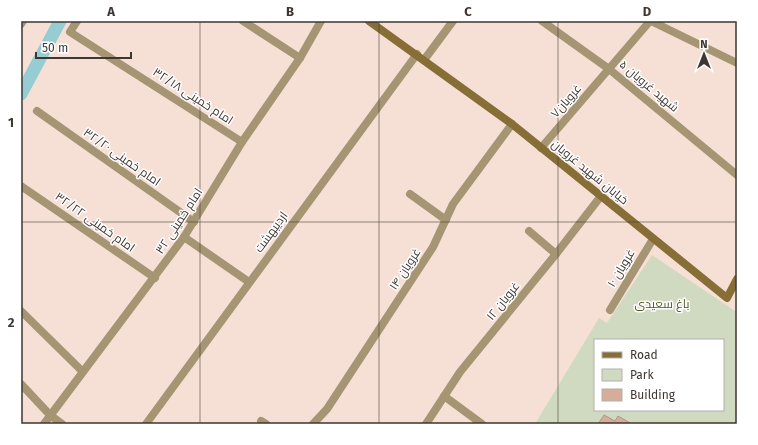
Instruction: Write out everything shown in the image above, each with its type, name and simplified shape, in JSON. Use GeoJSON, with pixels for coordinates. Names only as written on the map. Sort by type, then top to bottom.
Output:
{"type":"FeatureCollection","features":[{"type":"Feature","properties":{"kind":"street","name":"امام خمینی ۳۲/۱۸"},"geometry":{"type":"LineString","coordinates":[[77,21],[70,32],[242,142]]}},
{"type":"Feature","properties":{"kind":"street"},"geometry":{"type":"LineString","coordinates":[[243,21],[300,58]]}},
{"type":"Feature","properties":{"kind":"street","name":"امام خمینی ۳۲"},"geometry":{"type":"LineString","coordinates":[[44,424],[50,414],[155,278],[184,237],[242,142],[300,58],[320,21]]}},
{"type":"Feature","properties":{"kind":"street","name":"خیابان شهید غرویان"},"geometry":{"type":"LineString","coordinates":[[368,21],[417,54],[512,124],[727,298],[737,279]]}},
{"type":"Feature","properties":{"kind":"street"},"geometry":{"type":"LineString","coordinates":[[424,60],[453,21]]}},
{"type":"Feature","properties":{"kind":"street","name":"شهید غرویان ۵"},"geometry":{"type":"LineString","coordinates":[[542,21],[610,69],[737,175]]}},
{"type":"Feature","properties":{"kind":"street"},"geometry":{"type":"LineString","coordinates":[[651,21],[737,62]]}},
{"type":"Feature","properties":{"kind":"street","name":"غرویان۷"},"geometry":{"type":"LineString","coordinates":[[541,148],[651,21]]}},
{"type":"Feature","properties":{"kind":"street","name":"اردیبهشت"},"geometry":{"type":"LineString","coordinates":[[146,424],[417,54]]}},
{"type":"Feature","properties":{"kind":"street","name":"امام خمینی ۳۲/۲۰"},"geometry":{"type":"LineString","coordinates":[[36,111],[194,222]]}},
{"type":"Feature","properties":{"kind":"street","name":"غرویان ۱۴"},"geometry":{"type":"LineString","coordinates":[[313,424],[327,409],[434,247],[453,204],[512,124]]}},
{"type":"Feature","properties":{"kind":"street","name":"امام خمینی ۳۲/۲۲"},"geometry":{"type":"LineString","coordinates":[[21,186],[155,278]]}},
{"type":"Feature","properties":{"kind":"street"},"geometry":{"type":"LineString","coordinates":[[410,194],[446,220]]}},
{"type":"Feature","properties":{"kind":"street","name":"غرویان ۱۲"},"geometry":{"type":"LineString","coordinates":[[426,424],[460,372],[601,196]]}},
{"type":"Feature","properties":{"kind":"street"},"geometry":{"type":"LineString","coordinates":[[529,231],[556,254]]}},
{"type":"Feature","properties":{"kind":"street"},"geometry":{"type":"LineString","coordinates":[[184,237],[249,282]]}},
{"type":"Feature","properties":{"kind":"street","name":"غرویان ۱۰"},"geometry":{"type":"LineString","coordinates":[[610,310],[653,239]]}},
{"type":"Feature","properties":{"kind":"street"},"geometry":{"type":"LineString","coordinates":[[21,311],[82,372]]}},
{"type":"Feature","properties":{"kind":"street"},"geometry":{"type":"LineString","coordinates":[[21,384],[50,414],[62,424]]}},
{"type":"Feature","properties":{"kind":"street"},"geometry":{"type":"LineString","coordinates":[[444,396],[482,424]]}},
{"type":"Feature","properties":{"kind":"green space","name":"باغ سعیدی"},"geometry":{"type":"Polygon","coordinates":[[[652,255],[735,311],[737,308],[737,424],[535,424],[599,318],[607,323],[652,255]]]}},
{"type":"Feature","properties":{"kind":"building"},"geometry":{"type":"Polygon","coordinates":[[[604,415],[615,421],[618,416],[632,424],[598,424],[604,415]]]}},
{"type":"Feature","properties":{"kind":"waterway"},"geometry":{"type":"LineString","coordinates":[[21,94],[60,21]]}}]}
